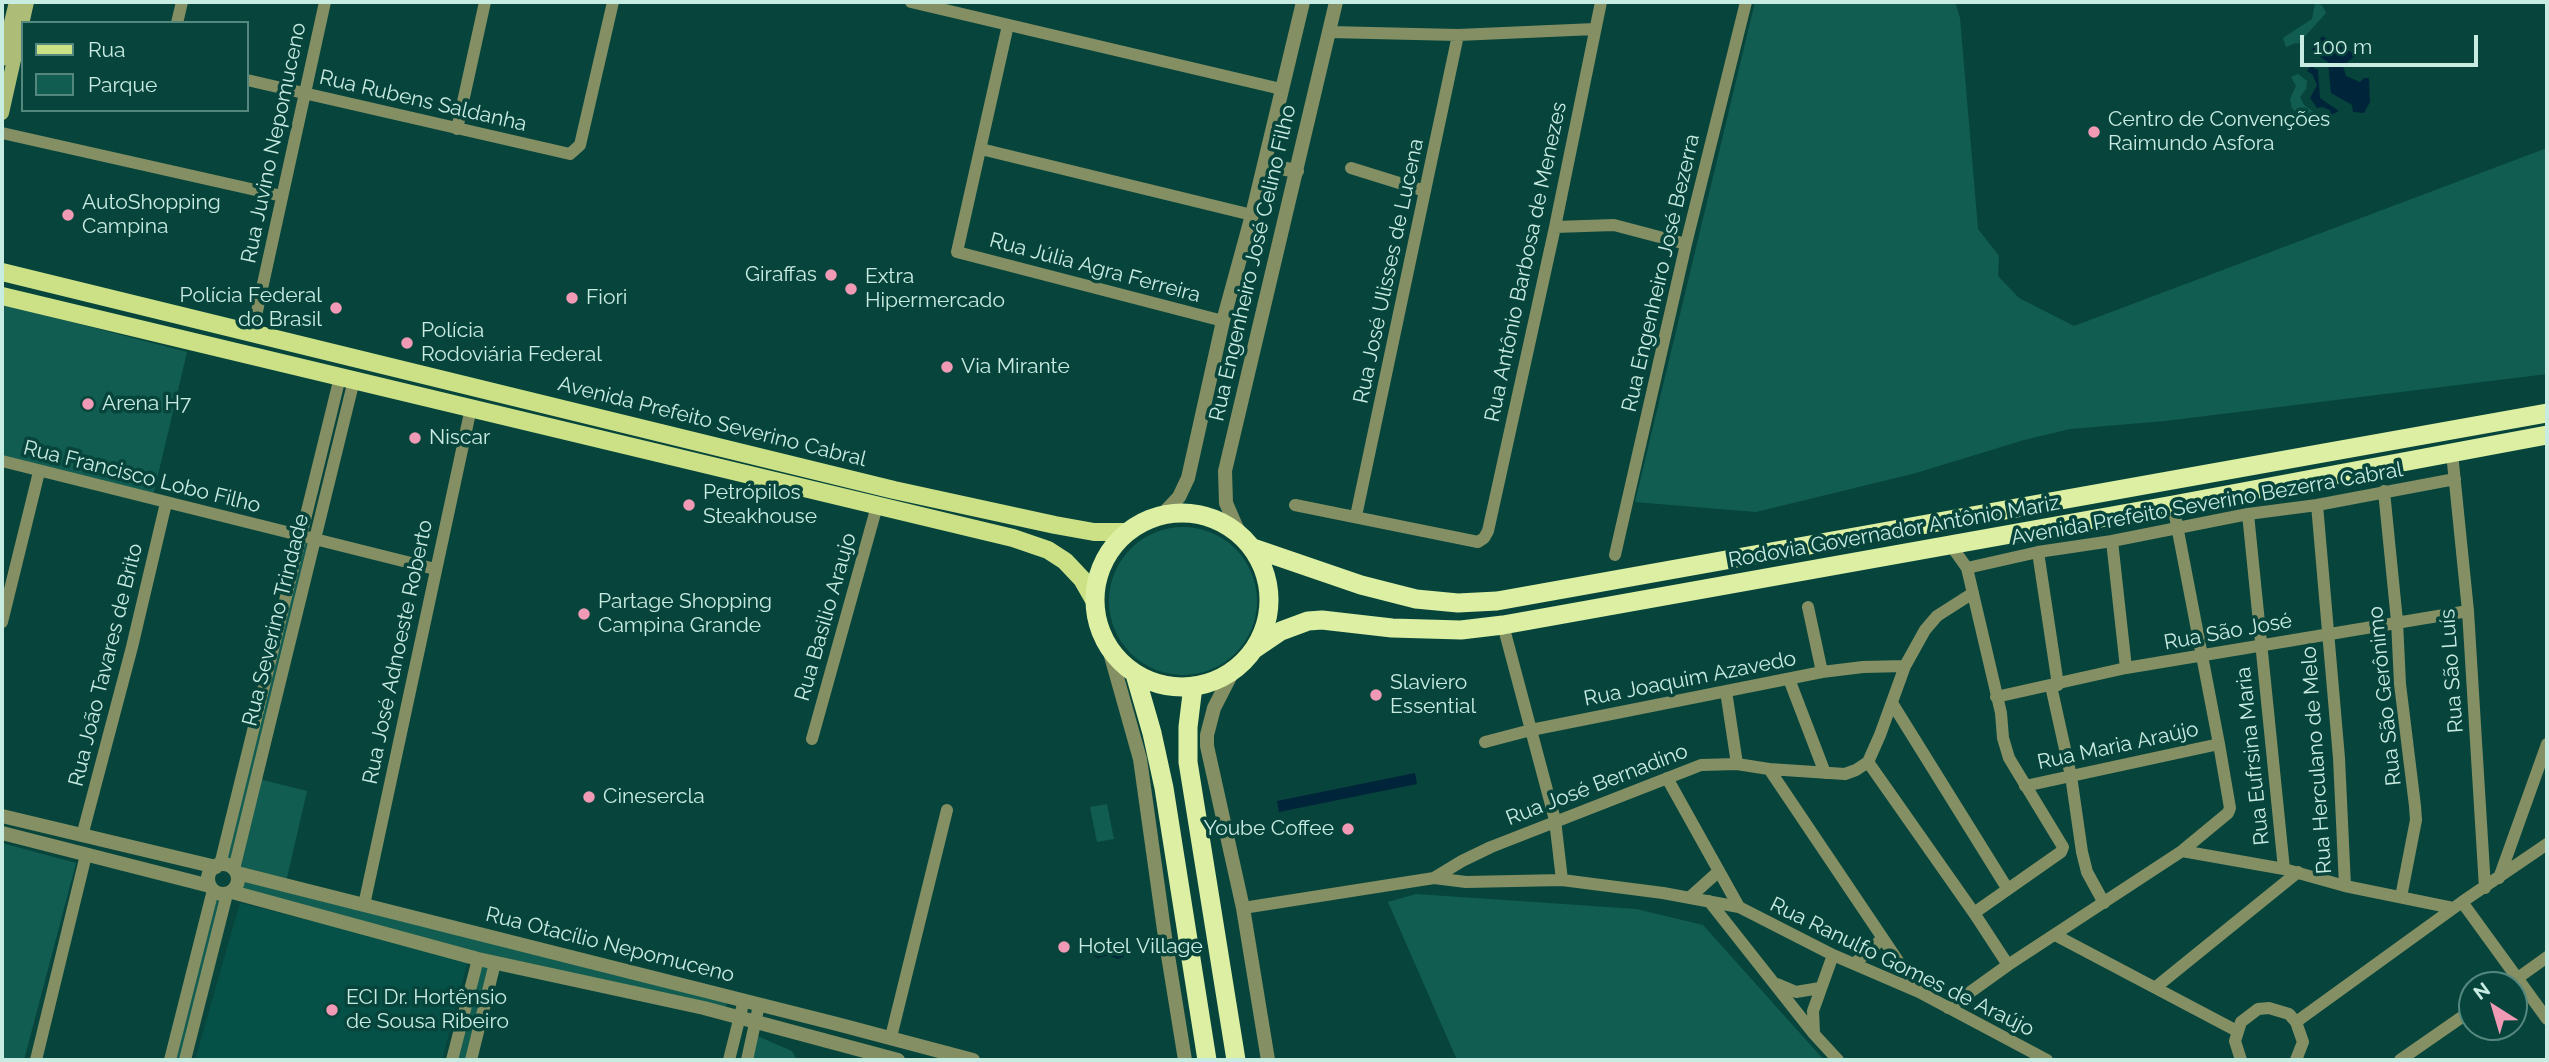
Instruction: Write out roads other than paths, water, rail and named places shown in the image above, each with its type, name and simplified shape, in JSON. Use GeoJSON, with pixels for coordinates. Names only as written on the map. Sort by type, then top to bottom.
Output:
{"type":"FeatureCollection","features":[{"type":"Feature","properties":{"kind":"highway","name":"Rodovia Governador Antônio Mariz"},"geometry":{"type":"LineString","coordinates":[[1253,548],[1361,585],[1416,598],[1458,603],[1497,601],[2547,413]]}},
{"type":"Feature","properties":{"kind":"highway","name":"Rodovia Governador Antônio Mariz"},"geometry":{"type":"LineString","coordinates":[[1253,650],[1281,631],[1308,621],[1461,630],[1503,625],[2547,435]]}},
{"type":"Feature","properties":{"kind":"highway"},"geometry":{"type":"LineString","coordinates":[[1189,513],[1215,519],[1238,533],[1253,548],[1265,573],[1269,599],[1265,626],[1253,650],[1234,669],[1215,680],[1193,686],[1163,684],[1135,674],[1109,649],[1099,625],[1094,600],[1103,562],[1114,546],[1128,532],[1162,515],[1189,513]]}},
{"type":"Feature","properties":{"kind":"highway"},"geometry":{"type":"LineString","coordinates":[[1135,674],[1164,788],[1207,1060]]}},
{"type":"Feature","properties":{"kind":"highway"},"geometry":{"type":"LineString","coordinates":[[1193,686],[1188,727],[1188,762],[1236,1060]]}},
{"type":"Feature","properties":{"kind":"main road"},"geometry":{"type":"LineString","coordinates":[[2,113],[16,2]]}},
{"type":"Feature","properties":{"kind":"main road"},"geometry":{"type":"LineString","coordinates":[[2,59],[27,2]]}},
{"type":"Feature","properties":{"kind":"main road","name":"Avenida Prefeito Severino Cabral"},"geometry":{"type":"LineString","coordinates":[[2,272],[894,490],[1055,525],[1094,532],[1128,532]]}},
{"type":"Feature","properties":{"kind":"main road","name":"Avenida Prefeito Severino Cabral"},"geometry":{"type":"LineString","coordinates":[[2,296],[1013,538],[1048,550],[1065,561],[1082,579],[1094,600]]}},
{"type":"Feature","properties":{"kind":"street"},"geometry":{"type":"LineString","coordinates":[[177,21],[182,2]]}},
{"type":"Feature","properties":{"kind":"street","name":"Rua Juvino Nepomuceno"},"geometry":{"type":"LineString","coordinates":[[252,334],[325,2]]}},
{"type":"Feature","properties":{"kind":"street"},"geometry":{"type":"LineString","coordinates":[[457,130],[485,2]]}},
{"type":"Feature","properties":{"kind":"street","name":"Rua Rubens Saldanha"},"geometry":{"type":"LineString","coordinates":[[248,80],[570,154],[580,145],[613,2]]}},
{"type":"Feature","properties":{"kind":"street"},"geometry":{"type":"LineString","coordinates":[[911,2],[1281,89]]}},
{"type":"Feature","properties":{"kind":"street","name":"Rua Engenheiro José Celino Filho"},"geometry":{"type":"LineString","coordinates":[[1162,515],[1179,497],[1188,478],[1223,321],[1252,215],[1303,2]]}},
{"type":"Feature","properties":{"kind":"street","name":"Rua Engenheiro José Celino Filho"},"geometry":{"type":"LineString","coordinates":[[1238,533],[1226,503],[1225,471],[1336,2]]}},
{"type":"Feature","properties":{"kind":"street","name":"Rua Antônio Barbosa de Menezes"},"geometry":{"type":"LineString","coordinates":[[1356,516],[1478,542],[1485,538],[1555,227],[1601,2]]}},
{"type":"Feature","properties":{"kind":"street","name":"Rua Engenheiro José Bezerra"},"geometry":{"type":"LineString","coordinates":[[1615,555],[1686,244],[1746,2]]}},
{"type":"Feature","properties":{"kind":"street"},"geometry":{"type":"LineString","coordinates":[[1008,25],[981,149],[1252,215]]}},
{"type":"Feature","properties":{"kind":"street"},"geometry":{"type":"LineString","coordinates":[[1329,32],[1458,35],[1595,29]]}},
{"type":"Feature","properties":{"kind":"street","name":"Rua José Ulisses de Lucena"},"geometry":{"type":"LineString","coordinates":[[1356,516],[1458,35]]}},
{"type":"Feature","properties":{"kind":"street"},"geometry":{"type":"LineString","coordinates":[[2,133],[282,196]]}},
{"type":"Feature","properties":{"kind":"street","name":"Rua Júlia Agra Ferreira"},"geometry":{"type":"LineString","coordinates":[[981,149],[957,252],[1223,321]]}},
{"type":"Feature","properties":{"kind":"street"},"geometry":{"type":"LineString","coordinates":[[1264,166],[1297,171]]}},
{"type":"Feature","properties":{"kind":"street"},"geometry":{"type":"LineString","coordinates":[[1351,168],[1425,191]]}},
{"type":"Feature","properties":{"kind":"street"},"geometry":{"type":"LineString","coordinates":[[1555,227],[1614,226],[1686,244]]}},
{"type":"Feature","properties":{"kind":"street","name":"Rua Severino Trindade"},"geometry":{"type":"LineString","coordinates":[[227,868],[316,473],[347,379]]}},
{"type":"Feature","properties":{"kind":"street","name":"Rua Severino Trindade"},"geometry":{"type":"LineString","coordinates":[[227,868],[317,540],[332,476],[347,379]]}},
{"type":"Feature","properties":{"kind":"street","name":"Rua José Adnoeste Roberto"},"geometry":{"type":"LineString","coordinates":[[364,905],[471,408]]}},
{"type":"Feature","properties":{"kind":"street","name":"Rua São Luís"},"geometry":{"type":"LineString","coordinates":[[2452,453],[2468,611],[2485,888]]}},
{"type":"Feature","properties":{"kind":"street","name":"Rua Francisco Lobo Filho"},"geometry":{"type":"LineString","coordinates":[[2,461],[435,569]]}},
{"type":"Feature","properties":{"kind":"street"},"geometry":{"type":"LineString","coordinates":[[2,622],[39,472]]}},
{"type":"Feature","properties":{"kind":"street"},"geometry":{"type":"LineString","coordinates":[[316,473],[332,476]]}},
{"type":"Feature","properties":{"kind":"street","name":"Avenida Prefeito Severino Bezerra Cabral"},"geometry":{"type":"LineString","coordinates":[[1967,568],[2038,552],[2455,479]]}},
{"type":"Feature","properties":{"kind":"street","name":"Rua São Gerônimo"},"geometry":{"type":"LineString","coordinates":[[2384,491],[2397,621],[2400,684],[2416,812],[2401,897]]}},
{"type":"Feature","properties":{"kind":"street","name":"Rua João Tavares de Brito"},"geometry":{"type":"LineString","coordinates":[[82,836],[132,647],[166,503]]}},
{"type":"Feature","properties":{"kind":"street"},"geometry":{"type":"LineString","coordinates":[[1295,505],[1356,516]]}},
{"type":"Feature","properties":{"kind":"street"},"geometry":{"type":"LineString","coordinates":[[1948,1008],[2008,965],[2182,851],[2225,817],[2230,808],[2173,505]]}},
{"type":"Feature","properties":{"kind":"street","name":"Rua Herculano de Melo"},"geometry":{"type":"LineString","coordinates":[[2317,505],[2339,758],[2345,886]]}},
{"type":"Feature","properties":{"kind":"street","name":"Rua Basilio Araujo"},"geometry":{"type":"LineString","coordinates":[[813,739],[877,506]]}},
{"type":"Feature","properties":{"kind":"street","name":"Rua Eufrsina Maria"},"geometry":{"type":"LineString","coordinates":[[2248,514],[2284,869]]}},
{"type":"Feature","properties":{"kind":"street"},"geometry":{"type":"LineString","coordinates":[[2112,541],[2126,668]]}},
{"type":"Feature","properties":{"kind":"street"},"geometry":{"type":"LineString","coordinates":[[1950,544],[1967,568],[2009,758],[2063,848],[1974,912]]}},
{"type":"Feature","properties":{"kind":"street"},"geometry":{"type":"LineString","coordinates":[[2038,552],[2054,685],[2071,776],[2073,806],[2087,872],[2104,903]]}},
{"type":"Feature","properties":{"kind":"street"},"geometry":{"type":"LineString","coordinates":[[1973,593],[1937,616],[1925,630],[1905,666],[1868,762],[1974,912],[2008,965]]}},
{"type":"Feature","properties":{"kind":"street"},"geometry":{"type":"LineString","coordinates":[[1808,607],[1822,672]]}},
{"type":"Feature","properties":{"kind":"street","name":"Rua São José"},"geometry":{"type":"LineString","coordinates":[[1996,697],[2126,668],[2468,611]]}},
{"type":"Feature","properties":{"kind":"street"},"geometry":{"type":"LineString","coordinates":[[1503,625],[1555,820],[1562,880]]}},
{"type":"Feature","properties":{"kind":"street"},"geometry":{"type":"LineString","coordinates":[[1109,649],[1140,759],[1185,1060]]}},
{"type":"Feature","properties":{"kind":"street","name":"Rua Joaquim Azavedo"},"geometry":{"type":"LineString","coordinates":[[1485,742],[1531,730],[1822,672],[1905,666]]}},
{"type":"Feature","properties":{"kind":"street"},"geometry":{"type":"LineString","coordinates":[[1234,669],[1214,708],[1207,734],[1208,746],[1243,908],[1268,1060]]}},
{"type":"Feature","properties":{"kind":"street"},"geometry":{"type":"LineString","coordinates":[[1789,679],[1825,773]]}},
{"type":"Feature","properties":{"kind":"street"},"geometry":{"type":"LineString","coordinates":[[1727,691],[1737,764]]}},
{"type":"Feature","properties":{"kind":"street"},"geometry":{"type":"LineString","coordinates":[[1892,703],[2007,888]]}},
{"type":"Feature","properties":{"kind":"street","name":"Rua Maria Araújo"},"geometry":{"type":"LineString","coordinates":[[2025,786],[2220,744]]}},
{"type":"Feature","properties":{"kind":"street"},"geometry":{"type":"LineString","coordinates":[[2499,877],[2547,744]]}},
{"type":"Feature","properties":{"kind":"street","name":"Rua José Bernadino"},"geometry":{"type":"LineString","coordinates":[[1434,878],[1491,847],[1701,765],[1737,764],[1845,774],[1868,762]]}},
{"type":"Feature","properties":{"kind":"street"},"geometry":{"type":"LineString","coordinates":[[1769,769],[1919,992]]}},
{"type":"Feature","properties":{"kind":"street","name":"Rua Ranulfo Gomes de Araújo"},"geometry":{"type":"LineString","coordinates":[[1667,778],[1739,907],[1833,955],[1919,992],[2048,1060]]}},
{"type":"Feature","properties":{"kind":"street"},"geometry":{"type":"LineString","coordinates":[[891,1037],[947,810]]}},
{"type":"Feature","properties":{"kind":"street","name":"Rua Otacílio Nepomuceno"},"geometry":{"type":"LineString","coordinates":[[2,816],[227,868],[973,1060]]}},
{"type":"Feature","properties":{"kind":"street","name":"Rua Otacílio Nepomuceno"},"geometry":{"type":"LineString","coordinates":[[2,833],[478,959],[739,1018],[898,1060]]}},
{"type":"Feature","properties":{"kind":"street"},"geometry":{"type":"LineString","coordinates":[[2296,1022],[2547,844]]}},
{"type":"Feature","properties":{"kind":"street"},"geometry":{"type":"LineString","coordinates":[[2182,851],[2284,869],[2345,886],[2401,897],[2458,905],[2505,971]]}},
{"type":"Feature","properties":{"kind":"street"},"geometry":{"type":"LineString","coordinates":[[36,1060],[86,855]]}},
{"type":"Feature","properties":{"kind":"street"},"geometry":{"type":"LineString","coordinates":[[227,868],[237,885],[220,890],[209,877],[227,868]]}},
{"type":"Feature","properties":{"kind":"street"},"geometry":{"type":"LineString","coordinates":[[1689,898],[1718,871]]}},
{"type":"Feature","properties":{"kind":"street"},"geometry":{"type":"LineString","coordinates":[[2156,987],[2298,872]]}},
{"type":"Feature","properties":{"kind":"street"},"geometry":{"type":"LineString","coordinates":[[1243,908],[1434,878],[1466,883],[1562,880],[1739,907]]}},
{"type":"Feature","properties":{"kind":"street"},"geometry":{"type":"LineString","coordinates":[[170,1060],[220,890]]}},
{"type":"Feature","properties":{"kind":"street"},"geometry":{"type":"LineString","coordinates":[[186,1060],[220,890]]}},
{"type":"Feature","properties":{"kind":"street"},"geometry":{"type":"LineString","coordinates":[[1709,901],[1814,1034],[1838,1060]]}},
{"type":"Feature","properties":{"kind":"street","name":"Rua Ranulfo Gomes de Araújo"},"geometry":{"type":"LineString","coordinates":[[1725,922],[1739,907]]}},
{"type":"Feature","properties":{"kind":"street"},"geometry":{"type":"LineString","coordinates":[[2055,935],[2237,1031]]}},
{"type":"Feature","properties":{"kind":"street"},"geometry":{"type":"LineString","coordinates":[[1854,964],[1882,939]]}},
{"type":"Feature","properties":{"kind":"street"},"geometry":{"type":"LineString","coordinates":[[1814,1034],[1813,1012],[1833,955]]}},
{"type":"Feature","properties":{"kind":"street"},"geometry":{"type":"LineString","coordinates":[[2528,971],[2547,957]]}},
{"type":"Feature","properties":{"kind":"street"},"geometry":{"type":"LineString","coordinates":[[452,1060],[478,959]]}},
{"type":"Feature","properties":{"kind":"street"},"geometry":{"type":"LineString","coordinates":[[471,1060],[495,963]]}},
{"type":"Feature","properties":{"kind":"street"},"geometry":{"type":"LineString","coordinates":[[1771,980],[1784,989],[1796,992],[1820,988]]}},
{"type":"Feature","properties":{"kind":"street"},"geometry":{"type":"LineString","coordinates":[[2528,998],[2547,1019]]}},
{"type":"Feature","properties":{"kind":"street"},"geometry":{"type":"LineString","coordinates":[[729,1060],[744,1000]]}},
{"type":"Feature","properties":{"kind":"street"},"geometry":{"type":"LineString","coordinates":[[747,1060],[759,1005]]}},
{"type":"Feature","properties":{"kind":"street"},"geometry":{"type":"LineString","coordinates":[[2241,1060],[2236,1051],[2237,1031],[2241,1022],[2258,1009],[2279,1009],[2289,1014],[2301,1031],[2302,1042],[2296,1060]]}},
{"type":"Feature","properties":{"kind":"street"},"geometry":{"type":"LineString","coordinates":[[2400,1060],[2458,1020]]}},
{"type":"Feature","properties":{"kind":"place","name":"Centro de Convenções Raimundo Asfora"},"geometry":{"type":"Point","coordinates":[2094,132]}},
{"type":"Feature","properties":{"kind":"place","name":"AutoShopping Campina"},"geometry":{"type":"Point","coordinates":[68,215]}},
{"type":"Feature","properties":{"kind":"place","name":"Giraffas"},"geometry":{"type":"Point","coordinates":[831,275]}},
{"type":"Feature","properties":{"kind":"place","name":"Extra Hipermercado"},"geometry":{"type":"Point","coordinates":[851,289]}},
{"type":"Feature","properties":{"kind":"place","name":"Fiori"},"geometry":{"type":"Point","coordinates":[572,298]}},
{"type":"Feature","properties":{"kind":"place","name":"Polícia Federal do Brasil"},"geometry":{"type":"Point","coordinates":[336,308]}},
{"type":"Feature","properties":{"kind":"place","name":"Polícia Rodoviária Federal"},"geometry":{"type":"Point","coordinates":[407,343]}},
{"type":"Feature","properties":{"kind":"place","name":"Via Mirante"},"geometry":{"type":"Point","coordinates":[947,367]}},
{"type":"Feature","properties":{"kind":"place","name":"Arena H7"},"geometry":{"type":"Point","coordinates":[88,404]}},
{"type":"Feature","properties":{"kind":"place","name":"Niscar"},"geometry":{"type":"Point","coordinates":[415,438]}},
{"type":"Feature","properties":{"kind":"place","name":"Petrópilos Steakhouse"},"geometry":{"type":"Point","coordinates":[689,505]}},
{"type":"Feature","properties":{"kind":"place","name":"Partage Shopping Campina Grande"},"geometry":{"type":"Point","coordinates":[584,614]}},
{"type":"Feature","properties":{"kind":"place","name":"Slaviero Essential"},"geometry":{"type":"Point","coordinates":[1376,695]}},
{"type":"Feature","properties":{"kind":"place","name":"Cinesercla"},"geometry":{"type":"Point","coordinates":[589,797]}},
{"type":"Feature","properties":{"kind":"place","name":"Yoube Coffee"},"geometry":{"type":"Point","coordinates":[1348,829]}},
{"type":"Feature","properties":{"kind":"place","name":"Hotel Village"},"geometry":{"type":"Point","coordinates":[1064,947]}},
{"type":"Feature","properties":{"kind":"place","name":"ECI Dr. Hortênsio de Sousa Ribeiro"},"geometry":{"type":"Point","coordinates":[332,1010]}}]}
